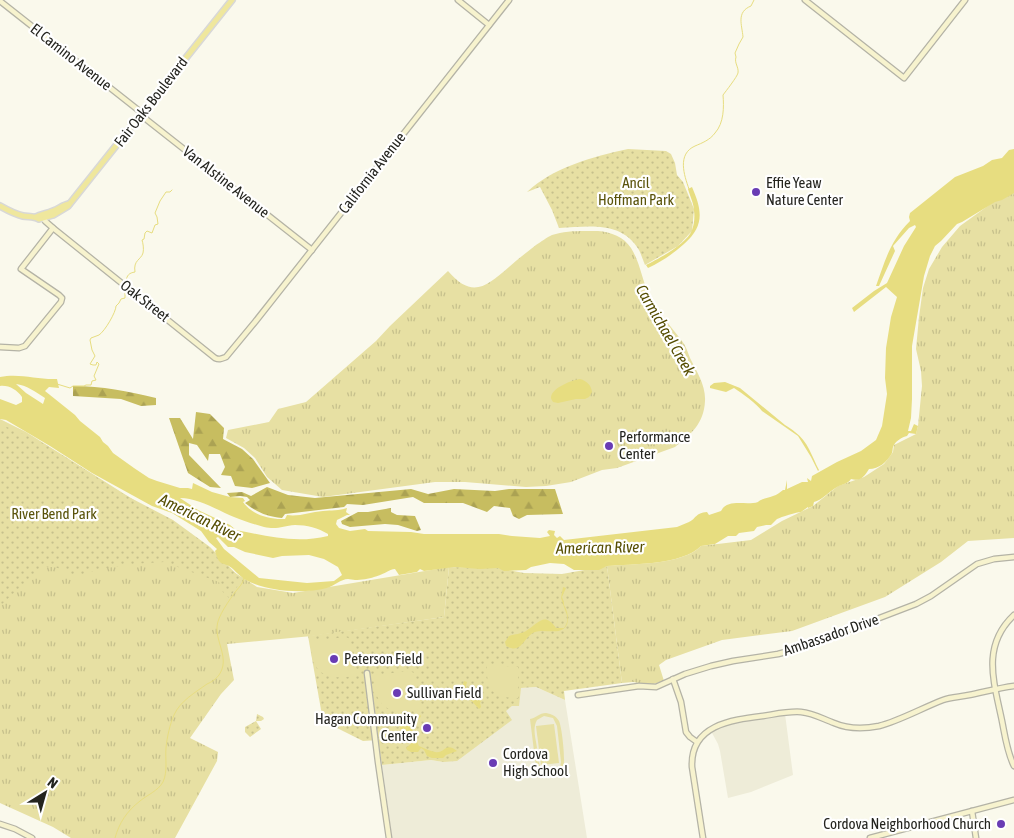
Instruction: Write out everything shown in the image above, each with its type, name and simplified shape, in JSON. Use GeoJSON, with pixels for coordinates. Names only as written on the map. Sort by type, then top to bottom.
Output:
{"type":"FeatureCollection","features":[{"type":"Feature","properties":{"kind":"main road","name":"Fair Oaks Boulevard"},"geometry":{"type":"LineString","coordinates":[[0,206],[20,216],[39,218],[44,218],[65,209],[232,0]]}},
{"type":"Feature","properties":{"kind":"main road","name":"Fair Oaks Boulevard"},"geometry":{"type":"LineString","coordinates":[[36,217],[38,215],[51,214]]}},
{"type":"Feature","properties":{"kind":"street"},"geometry":{"type":"LineString","coordinates":[[458,0],[489,25]]}},
{"type":"Feature","properties":{"kind":"street","name":"California Avenue"},"geometry":{"type":"LineString","coordinates":[[236,345],[509,0]]}},
{"type":"Feature","properties":{"kind":"street"},"geometry":{"type":"LineString","coordinates":[[805,0],[904,78],[965,0]]}},
{"type":"Feature","properties":{"kind":"street","name":"El Camino Avenue"},"geometry":{"type":"LineString","coordinates":[[0,1],[142,113]]}},
{"type":"Feature","properties":{"kind":"street","name":"Van Alstine Avenue"},"geometry":{"type":"LineString","coordinates":[[142,113],[147,120],[312,250]]}},
{"type":"Feature","properties":{"kind":"street"},"geometry":{"type":"LineString","coordinates":[[0,347],[25,346],[62,300],[58,294],[20,269],[53,228],[50,222],[51,214]]}},
{"type":"Feature","properties":{"kind":"street","name":"Oak Street"},"geometry":{"type":"LineString","coordinates":[[44,218],[53,228],[215,358],[222,359],[226,357],[236,345]]}},
{"type":"Feature","properties":{"kind":"street","name":"Ambassador Drive"},"geometry":{"type":"LineString","coordinates":[[578,694],[639,686],[656,687],[694,671],[718,664],[783,653],[808,646],[916,604],[931,596],[977,564],[994,559],[1014,557]]}},
{"type":"Feature","properties":{"kind":"street"},"geometry":{"type":"LineString","coordinates":[[1014,615],[1001,630],[995,644],[992,662],[995,689],[1009,754],[1014,766]]}},
{"type":"Feature","properties":{"kind":"street"},"geometry":{"type":"LineString","coordinates":[[367,673],[389,838]]}},
{"type":"Feature","properties":{"kind":"street"},"geometry":{"type":"LineString","coordinates":[[673,679],[681,702],[686,732],[697,742]]}},
{"type":"Feature","properties":{"kind":"street"},"geometry":{"type":"LineString","coordinates":[[703,838],[692,767],[692,755],[697,742],[710,729],[737,719],[795,712],[811,714],[848,727],[877,726],[944,700],[1014,686]]}},
{"type":"Feature","properties":{"kind":"street"},"geometry":{"type":"LineString","coordinates":[[870,838],[886,836],[1014,800]]}},
{"type":"Feature","properties":{"kind":"street"},"geometry":{"type":"LineString","coordinates":[[972,811],[976,838]]}},
{"type":"Feature","properties":{"kind":"street"},"geometry":{"type":"LineString","coordinates":[[0,824],[32,838]]}},
{"type":"Feature","properties":{"kind":"shaded area","name":"Cordova High School"},"geometry":{"type":"Polygon","coordinates":[[[536,687],[565,700],[587,838],[392,838],[382,765],[431,760],[443,762],[460,743],[512,706],[521,688],[536,687]]]}},
{"type":"Feature","properties":{"kind":"shaded area"},"geometry":{"type":"Polygon","coordinates":[[[785,714],[793,775],[751,792],[728,798],[720,751],[712,733],[713,731],[732,723],[785,714]]]}},
{"type":"Feature","properties":{"kind":"green space","name":"Ancil Hoffman Park"},"geometry":{"type":"Polygon","coordinates":[[[628,149],[666,151],[671,154],[677,175],[683,182],[694,209],[692,231],[678,246],[645,265],[639,250],[632,240],[623,234],[603,227],[559,228],[540,187],[527,192],[549,176],[574,164],[628,149]]]}},
{"type":"Feature","properties":{"kind":"green space"},"geometry":{"type":"Polygon","coordinates":[[[1014,186],[1014,538],[968,541],[941,562],[885,597],[792,631],[722,640],[666,660],[659,665],[664,681],[650,685],[633,682],[622,683],[607,566],[670,560],[683,557],[701,546],[751,540],[782,521],[813,506],[838,486],[864,477],[884,464],[893,452],[894,445],[916,434],[918,426],[922,386],[916,349],[923,288],[929,269],[942,247],[960,226],[1014,186]]]}},
{"type":"Feature","properties":{"kind":"green space"},"geometry":{"type":"Polygon","coordinates":[[[598,231],[617,236],[631,248],[637,259],[652,301],[683,343],[703,384],[705,401],[702,416],[691,433],[675,447],[571,482],[546,486],[526,487],[465,482],[435,482],[323,497],[282,490],[267,477],[255,458],[244,448],[226,438],[228,430],[269,422],[278,409],[306,402],[376,341],[448,271],[464,285],[479,287],[493,280],[550,236],[557,233],[598,231]]]}},
{"type":"Feature","properties":{"kind":"green space"},"geometry":{"type":"Polygon","coordinates":[[[73,386],[105,388],[145,395],[156,398],[156,405],[141,406],[121,399],[73,396],[73,386]]]}},
{"type":"Feature","properties":{"kind":"green space"},"geometry":{"type":"Polygon","coordinates":[[[196,412],[210,414],[224,428],[223,439],[242,449],[253,459],[270,483],[252,488],[235,486],[231,476],[221,475],[225,467],[220,454],[209,454],[208,461],[197,445],[189,443],[189,455],[221,488],[210,487],[188,473],[169,418],[180,418],[193,439],[196,412]]]}},
{"type":"Feature","properties":{"kind":"green space"},"geometry":{"type":"Polygon","coordinates":[[[0,419],[26,432],[172,524],[215,560],[257,587],[293,593],[449,567],[444,617],[312,636],[227,644],[234,680],[221,694],[190,738],[218,752],[217,761],[175,838],[71,838],[53,827],[0,803],[0,419]]]}},
{"type":"Feature","properties":{"kind":"green space","name":"River Bend Park"},"geometry":{"type":"Polygon","coordinates":[[[0,424],[41,442],[125,495],[173,520],[210,547],[242,580],[229,598],[222,591],[219,582],[164,562],[101,569],[76,576],[55,567],[42,567],[0,606],[0,424]]]}},
{"type":"Feature","properties":{"kind":"green space"},"geometry":{"type":"Polygon","coordinates":[[[267,487],[288,495],[315,498],[411,489],[428,494],[454,489],[495,491],[509,489],[555,489],[563,514],[527,515],[519,519],[513,516],[510,508],[494,506],[487,512],[463,503],[424,503],[413,497],[363,505],[347,504],[344,507],[285,514],[282,518],[258,512],[245,503],[250,500],[247,497],[230,497],[227,493],[242,492],[251,496],[267,487]]]}},
{"type":"Feature","properties":{"kind":"green space"},"geometry":{"type":"Polygon","coordinates":[[[391,508],[391,512],[397,515],[415,516],[421,530],[417,531],[398,525],[385,524],[350,527],[342,524],[341,521],[358,512],[391,508]]]}},
{"type":"Feature","properties":{"kind":"green space"},"geometry":{"type":"Polygon","coordinates":[[[607,566],[622,683],[564,691],[565,700],[536,687],[521,688],[519,706],[512,706],[506,711],[512,720],[457,761],[443,762],[431,760],[382,765],[378,740],[363,741],[323,721],[308,636],[444,617],[449,567],[498,568],[524,573],[562,574],[607,566]]]}},
{"type":"Feature","properties":{"kind":"green space","name":"Peterson Field"},"geometry":{"type":"Polygon","coordinates":[[[346,637],[350,639],[357,675],[332,677],[321,672],[313,661],[311,641],[346,637]]]}},
{"type":"Feature","properties":{"kind":"green space"},"geometry":{"type":"Polygon","coordinates":[[[487,665],[518,667],[518,698],[509,698],[492,691],[488,681],[487,665]]]}},
{"type":"Feature","properties":{"kind":"green space","name":"Sullivan Field"},"geometry":{"type":"Polygon","coordinates":[[[410,671],[414,673],[420,709],[401,712],[385,707],[377,696],[374,675],[410,671]]]}},
{"type":"Feature","properties":{"kind":"green space"},"geometry":{"type":"Polygon","coordinates":[[[544,713],[557,718],[561,730],[564,765],[561,772],[554,777],[545,776],[536,767],[530,719],[544,713]],[[544,716],[537,720],[535,727],[539,764],[547,775],[558,771],[561,762],[557,726],[553,718],[544,716]]]}},
{"type":"Feature","properties":{"kind":"green space"},"geometry":{"type":"Polygon","coordinates":[[[257,714],[264,719],[261,721],[256,721],[257,714]]]}},
{"type":"Feature","properties":{"kind":"green space"},"geometry":{"type":"Polygon","coordinates":[[[256,721],[261,729],[250,737],[245,732],[245,727],[256,721]]]}},
{"type":"Feature","properties":{"kind":"green space"},"geometry":{"type":"Polygon","coordinates":[[[554,724],[559,763],[541,765],[536,726],[554,724]]]}},
{"type":"Feature","properties":{"kind":"water","name":"American River"},"geometry":{"type":"Polygon","coordinates":[[[1014,149],[1014,193],[957,224],[935,246],[930,256],[924,276],[912,346],[912,399],[908,431],[911,431],[914,424],[918,426],[916,434],[909,433],[898,441],[893,446],[890,456],[885,462],[876,468],[869,469],[860,479],[851,479],[837,487],[814,502],[813,506],[801,512],[777,519],[771,525],[757,527],[754,531],[739,533],[736,536],[728,536],[715,544],[701,546],[682,557],[643,564],[607,566],[599,570],[574,570],[564,564],[550,563],[526,570],[504,571],[498,568],[454,567],[424,571],[420,569],[417,572],[399,575],[395,569],[367,579],[345,579],[330,587],[317,590],[285,591],[263,587],[244,579],[230,566],[220,562],[215,551],[217,549],[201,531],[172,513],[152,506],[92,473],[6,420],[0,419],[0,399],[16,405],[22,402],[22,397],[12,388],[0,386],[0,377],[15,376],[57,379],[59,388],[49,387],[45,391],[100,437],[113,453],[149,478],[180,488],[192,489],[193,483],[212,492],[243,498],[245,501],[243,502],[251,510],[273,519],[285,519],[287,515],[300,515],[347,508],[346,512],[350,515],[337,520],[336,524],[339,528],[350,531],[365,529],[368,531],[424,534],[499,534],[540,538],[550,536],[547,532],[549,530],[555,531],[554,535],[557,538],[560,536],[564,540],[677,527],[689,522],[700,513],[707,512],[709,515],[721,511],[724,507],[733,503],[753,503],[774,496],[785,490],[787,480],[787,489],[802,482],[808,482],[807,478],[811,481],[812,476],[861,451],[876,440],[882,426],[887,394],[885,378],[886,348],[891,317],[897,297],[886,287],[854,312],[852,308],[887,283],[904,246],[916,227],[915,225],[909,228],[893,246],[895,251],[879,286],[876,286],[893,244],[910,221],[910,213],[955,177],[983,166],[992,160],[1002,158],[1009,150],[1014,149]],[[16,384],[43,404],[45,398],[27,387],[16,384]],[[180,498],[198,510],[230,525],[236,530],[270,537],[304,539],[328,536],[328,534],[312,527],[295,525],[280,528],[264,527],[237,518],[201,502],[180,498]],[[218,537],[216,538],[224,549],[259,578],[307,583],[334,581],[342,575],[338,567],[324,559],[309,555],[273,558],[228,547],[218,537]]]}},
{"type":"Feature","properties":{"kind":"water"},"geometry":{"type":"Polygon","coordinates":[[[692,187],[698,203],[700,217],[696,231],[676,251],[648,268],[646,265],[678,246],[692,230],[694,208],[688,189],[692,187]]]}},
{"type":"Feature","properties":{"kind":"water"},"geometry":{"type":"Polygon","coordinates":[[[580,379],[587,382],[591,387],[592,392],[589,397],[558,403],[553,402],[551,398],[554,391],[567,383],[580,379]]]}},
{"type":"Feature","properties":{"kind":"water"},"geometry":{"type":"Polygon","coordinates":[[[725,382],[740,388],[793,430],[806,445],[819,470],[798,436],[762,411],[757,405],[734,388],[726,392],[710,388],[714,383],[725,382]]]}},
{"type":"Feature","properties":{"kind":"water"},"geometry":{"type":"Polygon","coordinates":[[[563,587],[566,588],[562,597],[568,620],[564,629],[560,631],[535,632],[519,647],[511,648],[506,646],[505,642],[509,636],[524,632],[541,620],[548,620],[556,628],[564,628],[567,618],[561,598],[563,587]]]}},
{"type":"Feature","properties":{"kind":"water"},"geometry":{"type":"Polygon","coordinates":[[[464,681],[467,682],[467,690],[473,693],[470,696],[472,700],[479,699],[481,701],[479,709],[468,697],[453,697],[461,692],[464,681]]]}},
{"type":"Feature","properties":{"kind":"water"},"geometry":{"type":"Polygon","coordinates":[[[420,715],[420,718],[411,726],[419,746],[435,752],[447,747],[457,751],[443,758],[432,758],[427,756],[421,748],[418,752],[407,750],[406,748],[414,739],[411,733],[400,729],[400,725],[417,719],[420,715]]]}},
{"type":"Feature","properties":{"kind":"waterway","name":"Carmichael Creek"},"geometry":{"type":"LineString","coordinates":[[689,189],[685,177],[684,159],[689,150],[711,138],[720,125],[723,95],[738,73],[735,53],[743,37],[742,15],[754,0]]}},
{"type":"Feature","properties":{"kind":"waterway"},"geometry":{"type":"LineString","coordinates":[[126,281],[127,277],[135,272],[136,263],[143,253],[142,240],[145,233],[147,231],[152,233],[155,225],[158,224],[155,213],[160,201],[166,192],[172,190]]}},
{"type":"Feature","properties":{"kind":"waterway"},"geometry":{"type":"LineString","coordinates":[[57,384],[70,388],[73,386],[91,385],[92,381],[96,380],[94,376],[99,364],[97,362],[96,365],[90,364],[95,356],[90,340],[104,330],[116,306],[121,299],[125,298],[125,293],[121,288]]}},
{"type":"Feature","properties":{"kind":"waterway"},"geometry":{"type":"LineString","coordinates":[[115,838],[121,822],[127,813],[163,782],[168,735],[180,705],[215,679],[222,669],[223,657],[217,633],[219,618],[244,578]]}},
{"type":"Feature","properties":{"kind":"place","name":"Effie Yeaw Nature Center"},"geometry":{"type":"Point","coordinates":[756,192]}},
{"type":"Feature","properties":{"kind":"place","name":"Performance Center"},"geometry":{"type":"Point","coordinates":[609,446]}},
{"type":"Feature","properties":{"kind":"place","name":"Peterson Field"},"geometry":{"type":"Point","coordinates":[334,659]}},
{"type":"Feature","properties":{"kind":"place","name":"Sullivan Field"},"geometry":{"type":"Point","coordinates":[397,693]}},
{"type":"Feature","properties":{"kind":"place","name":"Hagan Community Center"},"geometry":{"type":"Point","coordinates":[427,728]}},
{"type":"Feature","properties":{"kind":"place","name":"Cordova High School"},"geometry":{"type":"Point","coordinates":[493,763]}},
{"type":"Feature","properties":{"kind":"place","name":"Cordova Neighborhood Church"},"geometry":{"type":"Point","coordinates":[1001,824]}}]}
